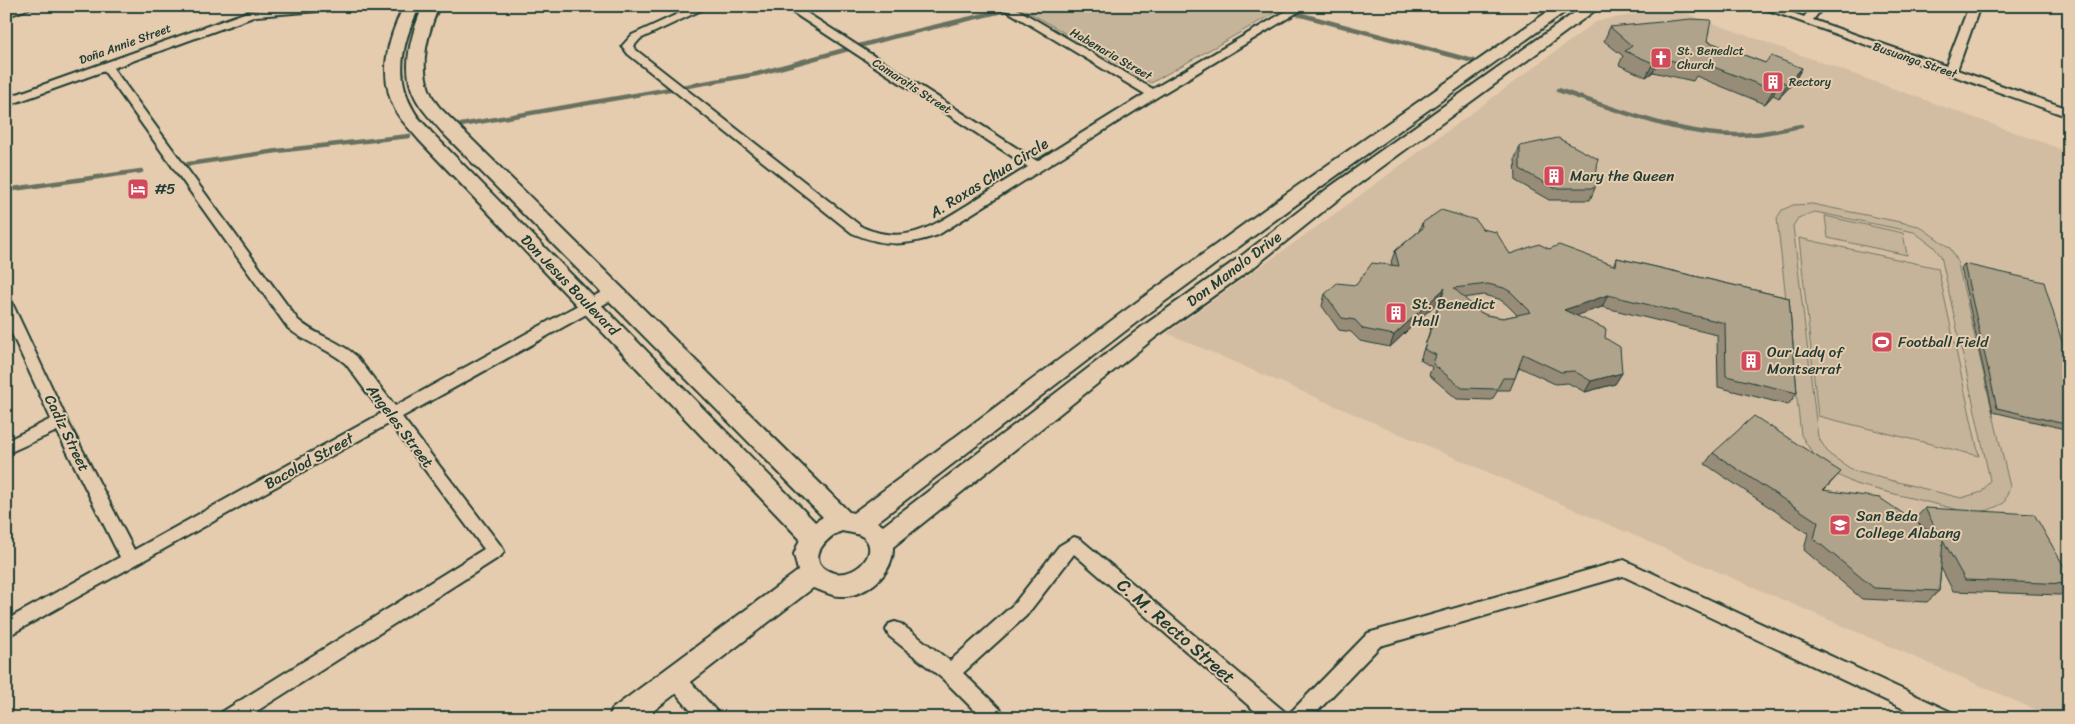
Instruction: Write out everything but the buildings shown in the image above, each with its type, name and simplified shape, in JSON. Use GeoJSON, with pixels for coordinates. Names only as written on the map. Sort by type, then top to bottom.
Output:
{"type":"FeatureCollection","features":[{"type":"Feature","properties":{"kind":"street"},"geometry":{"type":"LineString","coordinates":[[6,14],[30,6]]}},
{"type":"Feature","properties":{"kind":"street","name":"Doña Annie Street"},"geometry":{"type":"LineString","coordinates":[[6,102],[254,13],[343,6]]}},
{"type":"Feature","properties":{"kind":"street","name":"Don Jesus Boulevard"},"geometry":{"type":"LineString","coordinates":[[412,6],[399,33],[394,64],[395,84],[399,99],[406,113],[425,136],[814,537]]}},
{"type":"Feature","properties":{"kind":"street","name":"Don Jesus Boulevard"},"geometry":{"type":"LineString","coordinates":[[431,6],[420,31],[416,58],[421,92],[429,106],[449,129],[612,293],[850,522]]}},
{"type":"Feature","properties":{"kind":"street","name":"A. Roxas Chua Circle"},"geometry":{"type":"LineString","coordinates":[[706,6],[636,37],[628,46],[632,52],[664,78],[857,230],[873,238],[886,240],[910,239],[933,232],[1153,94],[1295,11]]}},
{"type":"Feature","properties":{"kind":"street","name":"Camarotis Street"},"geometry":{"type":"LineString","coordinates":[[788,6],[1037,167]]}},
{"type":"Feature","properties":{"kind":"street","name":"Don Manolo Drive"},"geometry":{"type":"LineString","coordinates":[[850,522],[1225,247],[1566,6]]}},
{"type":"Feature","properties":{"kind":"street","name":"Don Manolo Drive"},"geometry":{"type":"LineString","coordinates":[[881,542],[1150,331],[1247,262],[1309,212],[1594,6]]}},
{"type":"Feature","properties":{"kind":"street","name":"Busuanga Street"},"geometry":{"type":"LineString","coordinates":[[1762,6],[2069,113]]}},
{"type":"Feature","properties":{"kind":"street"},"geometry":{"type":"LineString","coordinates":[[1806,21],[1819,6]]}},
{"type":"Feature","properties":{"kind":"street"},"geometry":{"type":"LineString","coordinates":[[1950,72],[1975,6]]}},
{"type":"Feature","properties":{"kind":"street","name":"Habenaria Street"},"geometry":{"type":"LineString","coordinates":[[1007,8],[1153,94]]}},
{"type":"Feature","properties":{"kind":"street","name":"Angeles Street"},"geometry":{"type":"LineString","coordinates":[[106,66],[293,324],[306,335],[341,350],[495,551],[228,718]]}},
{"type":"Feature","properties":{"kind":"street"},"geometry":{"type":"LineString","coordinates":[[1384,133],[1404,143]]}},
{"type":"Feature","properties":{"kind":"street"},"geometry":{"type":"LineString","coordinates":[[1225,247],[1247,262]]}},
{"type":"Feature","properties":{"kind":"street","name":"Bacolod Street"},"geometry":{"type":"LineString","coordinates":[[6,629],[612,293]]}},
{"type":"Feature","properties":{"kind":"street","name":"Cadiz Street"},"geometry":{"type":"LineString","coordinates":[[7,307],[60,422],[130,560]]}},
{"type":"Feature","properties":{"kind":"street"},"geometry":{"type":"LineString","coordinates":[[6,448],[60,422]]}},
{"type":"Feature","properties":{"kind":"street"},"geometry":{"type":"LineString","coordinates":[[850,522],[873,530],[881,542],[880,560],[869,576],[849,585],[828,584],[812,574],[807,562],[807,549],[814,537],[826,527],[850,522]]}},
{"type":"Feature","properties":{"kind":"street","name":"C. M. Recto Street"},"geometry":{"type":"LineString","coordinates":[[950,673],[1020,610],[1065,551],[1074,544],[1278,718]]}},
{"type":"Feature","properties":{"kind":"street"},"geometry":{"type":"LineString","coordinates":[[1298,718],[1374,639],[1624,568],[1944,718]]}},
{"type":"Feature","properties":{"kind":"street"},"geometry":{"type":"LineString","coordinates":[[622,718],[812,574]]}},
{"type":"Feature","properties":{"kind":"street"},"geometry":{"type":"LineString","coordinates":[[895,630],[950,673],[996,718]]}},
{"type":"Feature","properties":{"kind":"street"},"geometry":{"type":"LineString","coordinates":[[675,678],[710,718]]}},
{"type":"Feature","properties":{"kind":"shaded area"},"geometry":{"type":"Polygon","coordinates":[[[1018,6],[1282,6],[1271,15],[1151,83],[1018,6]]]}},
{"type":"Feature","properties":{"kind":"shaded area","name":"San Beda College Alabang"},"geometry":{"type":"Polygon","coordinates":[[[1671,8],[2069,152],[2069,718],[2055,718],[1167,333],[1325,221],[1597,21],[1671,8]]]}},
{"type":"Feature","properties":{"kind":"shaded area"},"geometry":{"type":"Polygon","coordinates":[[[1812,204],[1919,226],[1950,248],[1957,260],[2010,487],[2004,503],[1989,510],[1971,513],[1855,484],[1834,473],[1816,459],[1801,435],[1777,218],[1782,210],[1793,205],[1812,204]],[[1815,212],[1798,218],[1793,226],[1818,437],[1829,454],[1854,471],[1961,498],[1982,492],[1990,480],[1941,256],[1933,246],[1914,232],[1815,212]]]}},
{"type":"Feature","properties":{"kind":"shaded area"},"geometry":{"type":"Polygon","coordinates":[[[1825,216],[1903,233],[1907,255],[1828,238],[1825,216]]]}},
{"type":"Feature","properties":{"kind":"shaded area","name":"Football Field"},"geometry":{"type":"Polygon","coordinates":[[[1799,238],[1938,268],[1979,456],[1818,416],[1799,238]]]}},
{"type":"Feature","properties":{"kind":"waterway"},"geometry":{"type":"LineString","coordinates":[[461,125],[757,74],[892,37],[1023,6]]}},
{"type":"Feature","properties":{"kind":"waterway"},"geometry":{"type":"LineString","coordinates":[[1268,6],[1473,61]]}},
{"type":"Feature","properties":{"kind":"waterway"},"geometry":{"type":"LineString","coordinates":[[1558,90],[1630,115],[1706,133],[1755,134],[1801,126]]}},
{"type":"Feature","properties":{"kind":"waterway"},"geometry":{"type":"LineString","coordinates":[[188,164],[277,151],[409,136]]}},
{"type":"Feature","properties":{"kind":"waterway"},"geometry":{"type":"LineString","coordinates":[[6,190],[141,171]]}},
{"type":"Feature","properties":{"kind":"place","name":"St. Benedict Church"},"geometry":{"type":"Point","coordinates":[1661,58]}},
{"type":"Feature","properties":{"kind":"place","name":"Rectory"},"geometry":{"type":"Point","coordinates":[1773,82]}},
{"type":"Feature","properties":{"kind":"place","name":"Mary the Queen"},"geometry":{"type":"Point","coordinates":[1554,176]}},
{"type":"Feature","properties":{"kind":"place","name":"#5"},"geometry":{"type":"Point","coordinates":[138,189]}},
{"type":"Feature","properties":{"kind":"place","name":"St. Benedict Hall"},"geometry":{"type":"Point","coordinates":[1396,313]}},
{"type":"Feature","properties":{"kind":"place","name":"Football Field"},"geometry":{"type":"Point","coordinates":[1882,342]}},
{"type":"Feature","properties":{"kind":"place","name":"Our Lady of Montserrat"},"geometry":{"type":"Point","coordinates":[1751,361]}},
{"type":"Feature","properties":{"kind":"place","name":"San Beda College Alabang"},"geometry":{"type":"Point","coordinates":[1840,525]}}]}
